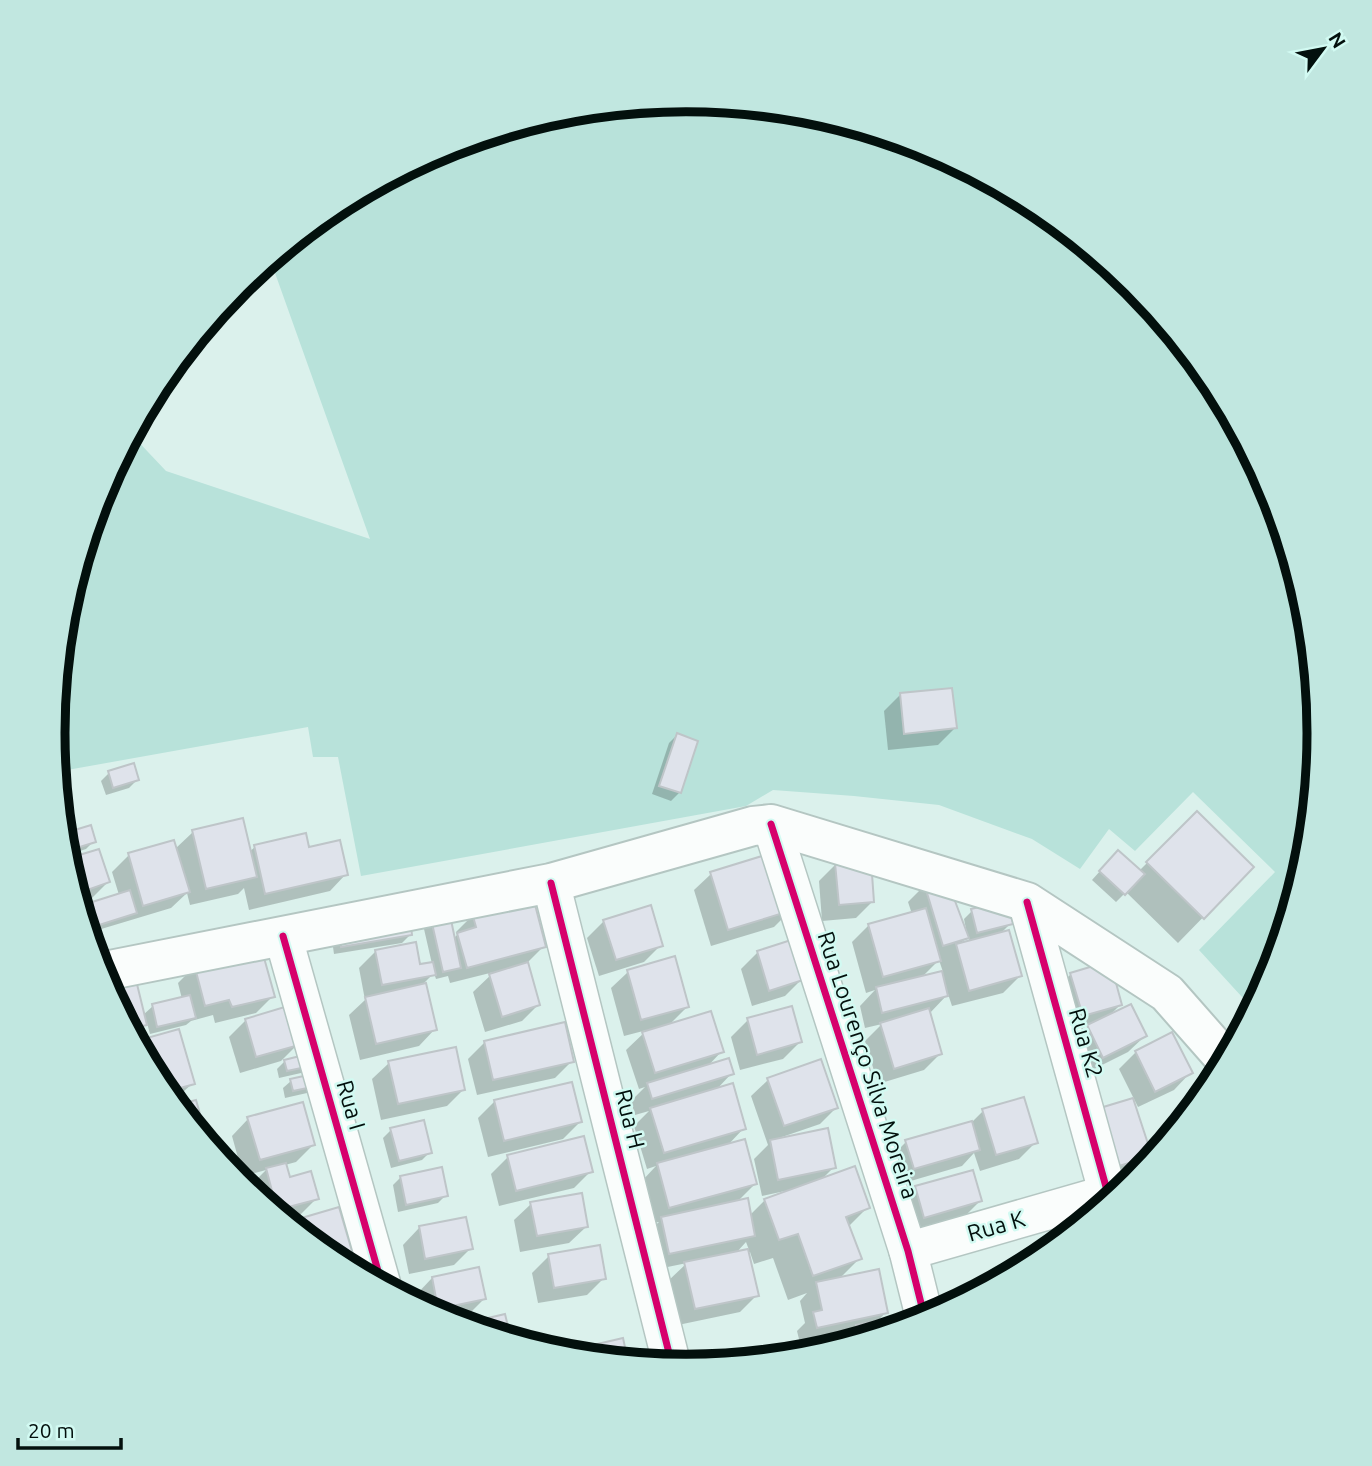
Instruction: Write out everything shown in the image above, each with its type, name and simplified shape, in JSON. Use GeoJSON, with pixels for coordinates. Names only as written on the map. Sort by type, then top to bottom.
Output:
{"type":"FeatureCollection","features":[{"type":"Feature","properties":{"kind":"main road"},"geometry":{"type":"LineString","coordinates":[[112,970],[551,883],[753,826],[771,824],[1027,902],[1167,993],[1219,1052]]}},
{"type":"Feature","properties":{"kind":"street","name":"Rua Lourenço Silva Moreira"},"geometry":{"type":"LineString","coordinates":[[771,824],[908,1251],[922,1308]]}},
{"type":"Feature","properties":{"kind":"street","name":"Rua H"},"geometry":{"type":"LineString","coordinates":[[551,883],[668,1354]]}},
{"type":"Feature","properties":{"kind":"street","name":"Rua K2"},"geometry":{"type":"LineString","coordinates":[[1027,902],[1114,1183]]}},
{"type":"Feature","properties":{"kind":"street","name":"Rua I"},"geometry":{"type":"LineString","coordinates":[[283,936],[379,1273]]}},
{"type":"Feature","properties":{"kind":"street","name":"Rua K"},"geometry":{"type":"LineString","coordinates":[[908,1251],[1101,1195]]}},
{"type":"Feature","properties":{"kind":"green space"},"geometry":{"type":"Polygon","coordinates":[[[686,112],[767,117],[847,133],[924,159],[997,195],[1031,216],[1096,266],[1153,323],[1203,388],[1224,422],[1260,495],[1274,533],[1286,572],[1302,652],[1306,692],[1306,774],[1302,814],[1286,894],[1260,971],[1246,1001],[1199,950],[1275,872],[1193,792],[1135,851],[1109,829],[1080,869],[1032,839],[939,805],[773,790],[746,806],[361,876],[338,757],[313,757],[308,727],[66,770],[66,692],[77,612],[98,533],[112,495],[138,441],[166,471],[370,539],[273,269],[341,216],[375,195],[448,159],[525,133],[605,117],[686,112]]]}},
{"type":"Feature","properties":{"kind":"building"},"geometry":{"type":"Polygon","coordinates":[[[952,688],[957,728],[904,734],[900,693],[952,688]]]}},
{"type":"Feature","properties":{"kind":"building"},"geometry":{"type":"Polygon","coordinates":[[[677,733],[698,741],[681,793],[659,786],[677,733]]]}},
{"type":"Feature","properties":{"kind":"building"},"geometry":{"type":"Polygon","coordinates":[[[134,763],[139,780],[113,788],[108,771],[134,763]]]}},
{"type":"Feature","properties":{"kind":"building"},"geometry":{"type":"Polygon","coordinates":[[[1197,811],[1254,867],[1204,919],[1146,862],[1197,811]]]}},
{"type":"Feature","properties":{"kind":"building"},"geometry":{"type":"Polygon","coordinates":[[[243,818],[257,877],[206,889],[192,830],[243,818]]]}},
{"type":"Feature","properties":{"kind":"building"},"geometry":{"type":"Polygon","coordinates":[[[91,825],[96,842],[76,848],[73,831],[91,825]]]}},
{"type":"Feature","properties":{"kind":"building"},"geometry":{"type":"Polygon","coordinates":[[[306,833],[309,847],[340,840],[348,875],[265,894],[254,845],[306,833]]]}},
{"type":"Feature","properties":{"kind":"building"},"geometry":{"type":"Polygon","coordinates":[[[174,840],[190,892],[143,906],[128,853],[174,840]]]}},
{"type":"Feature","properties":{"kind":"building"},"geometry":{"type":"Polygon","coordinates":[[[99,849],[110,882],[85,891],[77,856],[99,849]]]}},
{"type":"Feature","properties":{"kind":"building"},"geometry":{"type":"Polygon","coordinates":[[[1118,850],[1145,874],[1125,895],[1099,871],[1118,850]]]}},
{"type":"Feature","properties":{"kind":"building"},"geometry":{"type":"Polygon","coordinates":[[[775,852],[793,910],[728,930],[710,872],[775,852]]]}},
{"type":"Feature","properties":{"kind":"building"},"geometry":{"type":"Polygon","coordinates":[[[871,860],[874,902],[839,905],[835,863],[871,860]]]}},
{"type":"Feature","properties":{"kind":"building"},"geometry":{"type":"Polygon","coordinates":[[[947,880],[969,938],[943,946],[924,883],[947,880]]]}},
{"type":"Feature","properties":{"kind":"building"},"geometry":{"type":"Polygon","coordinates":[[[130,890],[137,913],[96,926],[89,903],[130,890]]]}},
{"type":"Feature","properties":{"kind":"building"},"geometry":{"type":"Polygon","coordinates":[[[533,897],[546,947],[467,968],[457,933],[476,927],[472,913],[533,897]]]}},
{"type":"Feature","properties":{"kind":"building"},"geometry":{"type":"Polygon","coordinates":[[[1007,900],[1013,924],[977,933],[971,909],[1007,900]]]}},
{"type":"Feature","properties":{"kind":"building"},"geometry":{"type":"Polygon","coordinates":[[[651,905],[663,946],[616,960],[603,920],[651,905]]]}},
{"type":"Feature","properties":{"kind":"building"},"geometry":{"type":"Polygon","coordinates":[[[926,908],[941,961],[883,977],[868,924],[926,908]]]}},
{"type":"Feature","properties":{"kind":"building"},"geometry":{"type":"Polygon","coordinates":[[[450,915],[461,968],[443,972],[431,919],[450,915]]]}},
{"type":"Feature","properties":{"kind":"building"},"geometry":{"type":"Polygon","coordinates":[[[410,918],[412,935],[341,947],[339,930],[410,918]]]}},
{"type":"Feature","properties":{"kind":"building"},"geometry":{"type":"Polygon","coordinates":[[[1009,930],[1022,976],[969,991],[956,944],[1009,930]]]}},
{"type":"Feature","properties":{"kind":"building"},"geometry":{"type":"Polygon","coordinates":[[[791,940],[803,980],[769,991],[757,951],[791,940]]]}},
{"type":"Feature","properties":{"kind":"building"},"geometry":{"type":"Polygon","coordinates":[[[416,942],[420,964],[433,962],[436,975],[382,985],[375,950],[416,942]]]}},
{"type":"Feature","properties":{"kind":"building"},"geometry":{"type":"Polygon","coordinates":[[[261,947],[275,997],[232,1007],[229,1000],[205,1006],[194,964],[261,947]]]}},
{"type":"Feature","properties":{"kind":"building"},"geometry":{"type":"Polygon","coordinates":[[[675,956],[689,1007],[641,1020],[627,970],[675,956]]]}},
{"type":"Feature","properties":{"kind":"building"},"geometry":{"type":"Polygon","coordinates":[[[1110,961],[1122,1005],[1083,1016],[1070,973],[1110,961]]]}},
{"type":"Feature","properties":{"kind":"building"},"geometry":{"type":"Polygon","coordinates":[[[528,962],[540,1005],[502,1017],[489,974],[528,962]]]}},
{"type":"Feature","properties":{"kind":"building"},"geometry":{"type":"Polygon","coordinates":[[[942,971],[948,996],[882,1013],[876,987],[942,971]]]}},
{"type":"Feature","properties":{"kind":"building"},"geometry":{"type":"Polygon","coordinates":[[[135,976],[147,1025],[139,1027],[117,981],[135,976]]]}},
{"type":"Feature","properties":{"kind":"building"},"geometry":{"type":"Polygon","coordinates":[[[426,983],[437,1030],[376,1044],[365,997],[426,983]]]}},
{"type":"Feature","properties":{"kind":"building"},"geometry":{"type":"Polygon","coordinates":[[[190,995],[196,1018],[157,1027],[152,1004],[190,995]]]}},
{"type":"Feature","properties":{"kind":"building"},"geometry":{"type":"Polygon","coordinates":[[[1131,1004],[1147,1036],[1103,1058],[1087,1025],[1131,1004]]]}},
{"type":"Feature","properties":{"kind":"building"},"geometry":{"type":"Polygon","coordinates":[[[288,1006],[299,1045],[256,1057],[245,1019],[288,1006]]]}},
{"type":"Feature","properties":{"kind":"building"},"geometry":{"type":"Polygon","coordinates":[[[792,1006],[802,1042],[757,1055],[747,1018],[792,1006]]]}},
{"type":"Feature","properties":{"kind":"building"},"geometry":{"type":"Polygon","coordinates":[[[929,1008],[942,1054],[894,1069],[880,1023],[929,1008]]]}},
{"type":"Feature","properties":{"kind":"building"},"geometry":{"type":"Polygon","coordinates":[[[711,1011],[724,1052],[655,1073],[642,1032],[711,1011]]]}},
{"type":"Feature","properties":{"kind":"building"},"geometry":{"type":"Polygon","coordinates":[[[565,1022],[574,1062],[493,1080],[484,1041],[565,1022]]]}},
{"type":"Feature","properties":{"kind":"building"},"geometry":{"type":"Polygon","coordinates":[[[179,1029],[195,1084],[177,1089],[145,1038],[179,1029]]]}},
{"type":"Feature","properties":{"kind":"building"},"geometry":{"type":"Polygon","coordinates":[[[1172,1032],[1193,1073],[1155,1092],[1135,1051],[1172,1032]]]}},
{"type":"Feature","properties":{"kind":"building"},"geometry":{"type":"Polygon","coordinates":[[[456,1047],[465,1090],[398,1104],[388,1061],[456,1047]]]}},
{"type":"Feature","properties":{"kind":"building"},"geometry":{"type":"Polygon","coordinates":[[[308,1054],[311,1066],[287,1071],[284,1060],[308,1054]]]}},
{"type":"Feature","properties":{"kind":"building"},"geometry":{"type":"Polygon","coordinates":[[[729,1058],[734,1074],[652,1099],[647,1083],[729,1058]]]}},
{"type":"Feature","properties":{"kind":"building"},"geometry":{"type":"Polygon","coordinates":[[[821,1059],[838,1108],[784,1126],[767,1078],[821,1059]]]}},
{"type":"Feature","properties":{"kind":"building"},"geometry":{"type":"Polygon","coordinates":[[[313,1074],[317,1086],[293,1091],[290,1079],[313,1074]]]}},
{"type":"Feature","properties":{"kind":"building"},"geometry":{"type":"Polygon","coordinates":[[[572,1082],[582,1122],[504,1141],[494,1100],[572,1082]]]}},
{"type":"Feature","properties":{"kind":"building"},"geometry":{"type":"Polygon","coordinates":[[[733,1083],[746,1129],[664,1153],[650,1108],[733,1083]]]}},
{"type":"Feature","properties":{"kind":"building"},"geometry":{"type":"Polygon","coordinates":[[[1024,1097],[1038,1143],[996,1155],[982,1109],[1024,1097]]]}},
{"type":"Feature","properties":{"kind":"building"},"geometry":{"type":"Polygon","coordinates":[[[1133,1098],[1149,1147],[1136,1161],[1119,1166],[1100,1108],[1133,1098]]]}},
{"type":"Feature","properties":{"kind":"building"},"geometry":{"type":"Polygon","coordinates":[[[196,1100],[202,1123],[193,1111],[187,1102],[196,1100]]]}},
{"type":"Feature","properties":{"kind":"building"},"geometry":{"type":"Polygon","coordinates":[[[303,1102],[315,1145],[260,1160],[247,1117],[303,1102]]]}},
{"type":"Feature","properties":{"kind":"building"},"geometry":{"type":"Polygon","coordinates":[[[424,1120],[432,1153],[399,1161],[390,1128],[424,1120]]]}},
{"type":"Feature","properties":{"kind":"building"},"geometry":{"type":"Polygon","coordinates":[[[972,1121],[980,1150],[914,1169],[905,1140],[972,1121]]]}},
{"type":"Feature","properties":{"kind":"building"},"geometry":{"type":"Polygon","coordinates":[[[828,1128],[836,1168],[778,1180],[770,1140],[828,1128]]]}},
{"type":"Feature","properties":{"kind":"building"},"geometry":{"type":"Polygon","coordinates":[[[584,1136],[593,1172],[516,1191],[507,1155],[584,1136]]]}},
{"type":"Feature","properties":{"kind":"building"},"geometry":{"type":"Polygon","coordinates":[[[745,1139],[757,1184],[669,1208],[657,1163],[745,1139]]]}},
{"type":"Feature","properties":{"kind":"building"},"geometry":{"type":"Polygon","coordinates":[[[286,1163],[290,1177],[311,1171],[319,1199],[286,1208],[274,1198],[266,1168],[286,1163]]]}},
{"type":"Feature","properties":{"kind":"building"},"geometry":{"type":"Polygon","coordinates":[[[855,1166],[870,1208],[846,1217],[862,1259],[813,1276],[798,1234],[779,1240],[764,1199],[855,1166]]]}},
{"type":"Feature","properties":{"kind":"building"},"geometry":{"type":"Polygon","coordinates":[[[442,1167],[448,1196],[406,1205],[400,1176],[442,1167]]]}},
{"type":"Feature","properties":{"kind":"building"},"geometry":{"type":"Polygon","coordinates":[[[973,1170],[982,1201],[924,1218],[915,1186],[973,1170]]]}},
{"type":"Feature","properties":{"kind":"building"},"geometry":{"type":"Polygon","coordinates":[[[582,1193],[588,1227],[537,1236],[530,1202],[582,1193]]]}},
{"type":"Feature","properties":{"kind":"building"},"geometry":{"type":"Polygon","coordinates":[[[748,1198],[755,1236],[669,1254],[661,1217],[748,1198]]]}},
{"type":"Feature","properties":{"kind":"building"},"geometry":{"type":"Polygon","coordinates":[[[339,1207],[354,1258],[341,1250],[299,1219],[339,1207]]]}},
{"type":"Feature","properties":{"kind":"building"},"geometry":{"type":"Polygon","coordinates":[[[466,1217],[473,1249],[425,1259],[419,1226],[466,1217]]]}},
{"type":"Feature","properties":{"kind":"building"},"geometry":{"type":"Polygon","coordinates":[[[600,1245],[606,1279],[554,1288],[548,1254],[600,1245]]]}},
{"type":"Feature","properties":{"kind":"building"},"geometry":{"type":"Polygon","coordinates":[[[748,1249],[759,1296],[695,1309],[684,1262],[748,1249]]]}},
{"type":"Feature","properties":{"kind":"building"},"geometry":{"type":"Polygon","coordinates":[[[479,1267],[486,1299],[448,1307],[437,1302],[432,1277],[479,1267]]]}},
{"type":"Feature","properties":{"kind":"building"},"geometry":{"type":"Polygon","coordinates":[[[879,1269],[888,1313],[817,1328],[813,1312],[822,1310],[816,1282],[879,1269]]]}},
{"type":"Feature","properties":{"kind":"building"},"geometry":{"type":"Polygon","coordinates":[[[505,1314],[508,1328],[486,1321],[482,1319],[505,1314]]]}},
{"type":"Feature","properties":{"kind":"building"},"geometry":{"type":"Polygon","coordinates":[[[887,1319],[887,1320],[857,1330],[856,1325],[887,1319]]]}},
{"type":"Feature","properties":{"kind":"building"},"geometry":{"type":"Polygon","coordinates":[[[623,1338],[626,1351],[605,1349],[588,1346],[623,1338]]]}},
{"type":"Feature","properties":{"kind":"cycle path"},"geometry":{"type":"LineString","coordinates":[[771,824],[908,1251],[922,1308]]}},
{"type":"Feature","properties":{"kind":"cycle path"},"geometry":{"type":"LineString","coordinates":[[551,883],[669,1354]]}},
{"type":"Feature","properties":{"kind":"cycle path"},"geometry":{"type":"LineString","coordinates":[[1027,902],[1107,1190]]}},
{"type":"Feature","properties":{"kind":"cycle path"},"geometry":{"type":"LineString","coordinates":[[283,936],[379,1273]]}}]}
